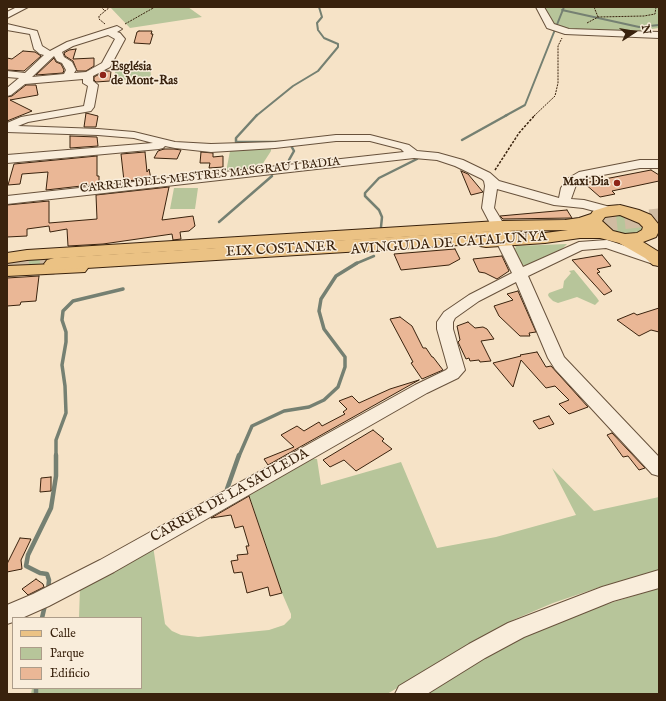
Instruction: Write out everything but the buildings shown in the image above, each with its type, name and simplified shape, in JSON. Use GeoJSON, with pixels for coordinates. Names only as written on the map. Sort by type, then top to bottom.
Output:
{"type":"FeatureCollection","features":[{"type":"Feature","properties":{"kind":"highway","name":"EIX COSTANER"},"geometry":{"type":"LineString","coordinates":[[56,261],[503,233]]}},
{"type":"Feature","properties":{"kind":"main road"},"geometry":{"type":"LineString","coordinates":[[599,217],[627,211],[638,215],[648,221],[653,228],[659,250]]}},
{"type":"Feature","properties":{"kind":"main road","name":"AVINGUDA DE CATALUNYA"},"geometry":{"type":"LineString","coordinates":[[7,258],[27,255],[503,233],[545,238],[580,233],[599,217]]}},
{"type":"Feature","properties":{"kind":"main road"},"geometry":{"type":"LineString","coordinates":[[599,217],[625,239],[651,254],[659,262]]}},
{"type":"Feature","properties":{"kind":"main road"},"geometry":{"type":"LineString","coordinates":[[625,239],[653,228]]}},
{"type":"Feature","properties":{"kind":"main road","name":"AVINGUDA DE CATALUNYA"},"geometry":{"type":"LineString","coordinates":[[7,271],[503,233]]}},
{"type":"Feature","properties":{"kind":"street"},"geometry":{"type":"LineString","coordinates":[[7,15],[24,7]]}},
{"type":"Feature","properties":{"kind":"street"},"geometry":{"type":"LineString","coordinates":[[540,7],[550,26],[568,32],[659,35]]}},
{"type":"Feature","properties":{"kind":"street"},"geometry":{"type":"LineString","coordinates":[[7,27],[34,33],[38,47],[43,52],[58,54],[60,58],[67,62],[67,65],[71,70],[68,76]]}},
{"type":"Feature","properties":{"kind":"street"},"geometry":{"type":"LineString","coordinates":[[7,74],[25,78],[88,75],[106,65],[120,40],[112,31],[70,44],[53,53],[25,78],[7,93]]}},
{"type":"Feature","properties":{"kind":"street"},"geometry":{"type":"LineString","coordinates":[[7,128],[25,119],[87,109],[89,107],[93,85],[88,83],[88,75]]}},
{"type":"Feature","properties":{"kind":"street"},"geometry":{"type":"LineString","coordinates":[[7,128],[134,135],[155,144]]}},
{"type":"Feature","properties":{"kind":"street"},"geometry":{"type":"LineString","coordinates":[[7,159],[155,144],[211,148],[336,138],[370,138],[405,147],[414,154],[438,157],[459,163],[486,176],[495,184],[524,193],[554,201],[584,204],[599,217]]}},
{"type":"Feature","properties":{"kind":"street"},"geometry":{"type":"LineString","coordinates":[[266,170],[274,152],[284,143]]}},
{"type":"Feature","properties":{"kind":"street","name":"CARRER DELS MESTRES MASGRAU I BADIA"},"geometry":{"type":"LineString","coordinates":[[7,200],[414,154]]}},
{"type":"Feature","properties":{"kind":"street"},"geometry":{"type":"LineString","coordinates":[[564,202],[567,188],[571,182],[583,175],[640,164],[659,164]]}},
{"type":"Feature","properties":{"kind":"street"},"geometry":{"type":"LineString","coordinates":[[490,179],[488,208],[503,233],[552,352],[561,365],[659,468]]}},
{"type":"Feature","properties":{"kind":"street"},"geometry":{"type":"LineString","coordinates":[[520,274],[574,247],[589,244],[607,244],[659,262]]}},
{"type":"Feature","properties":{"kind":"street","name":"CARRER DE LA SAULEDA"},"geometry":{"type":"LineString","coordinates":[[7,615],[48,597],[107,566],[421,389],[452,374],[457,370],[445,329],[445,322],[449,315],[474,298],[520,274]]}},
{"type":"Feature","properties":{"kind":"street"},"geometry":{"type":"LineString","coordinates":[[407,694],[477,651],[516,630],[609,593],[659,579]]}},
{"type":"Feature","properties":{"kind":"path"},"geometry":{"type":"LineString","coordinates":[[101,7],[105,11]]}},
{"type":"Feature","properties":{"kind":"path"},"geometry":{"type":"LineString","coordinates":[[110,7],[100,16],[99,19],[112,31],[155,7]]}},
{"type":"Feature","properties":{"kind":"path"},"geometry":{"type":"LineString","coordinates":[[594,7],[598,17]]}},
{"type":"Feature","properties":{"kind":"path"},"geometry":{"type":"LineString","coordinates":[[490,179],[490,175],[519,133],[537,112],[555,96],[558,83],[558,46],[563,35],[598,17],[644,16],[655,14],[656,7]]}},
{"type":"Feature","properties":{"kind":"green space"},"geometry":{"type":"Polygon","coordinates":[[[110,7],[188,7],[202,17],[130,28],[110,7]]]}},
{"type":"Feature","properties":{"kind":"green space"},"geometry":{"type":"Polygon","coordinates":[[[544,7],[659,7],[659,28],[638,31],[559,29],[553,26],[544,7]]]}},
{"type":"Feature","properties":{"kind":"green space"},"geometry":{"type":"Polygon","coordinates":[[[150,63],[151,78],[114,81],[116,65],[150,63]]]}},
{"type":"Feature","properties":{"kind":"green space"},"geometry":{"type":"Polygon","coordinates":[[[269,148],[271,151],[260,168],[226,172],[230,151],[269,148]]]}},
{"type":"Feature","properties":{"kind":"green space"},"geometry":{"type":"Polygon","coordinates":[[[174,188],[198,188],[195,209],[170,209],[174,188]]]}},
{"type":"Feature","properties":{"kind":"green space"},"geometry":{"type":"Polygon","coordinates":[[[615,213],[642,221],[645,232],[617,236],[600,223],[603,216],[615,213]]]}},
{"type":"Feature","properties":{"kind":"green space"},"geometry":{"type":"Polygon","coordinates":[[[567,244],[563,248],[532,265],[526,266],[521,265],[510,248],[516,248],[515,246],[567,244]]]}},
{"type":"Feature","properties":{"kind":"green space"},"geometry":{"type":"Polygon","coordinates":[[[57,255],[55,266],[7,268],[7,260],[57,255]]]}},
{"type":"Feature","properties":{"kind":"green space"},"geometry":{"type":"Polygon","coordinates":[[[574,270],[599,301],[595,305],[577,297],[558,303],[549,297],[549,293],[563,288],[564,281],[571,273],[569,271],[574,270]]]}},
{"type":"Feature","properties":{"kind":"green space"},"geometry":{"type":"Polygon","coordinates":[[[310,458],[317,459],[321,485],[401,462],[437,548],[496,537],[576,515],[552,468],[594,511],[659,497],[659,571],[603,586],[553,603],[513,620],[387,694],[31,694],[32,689],[142,689],[142,617],[79,617],[80,587],[153,546],[165,624],[172,631],[181,635],[198,637],[269,630],[284,625],[291,618],[291,614],[282,593],[249,495],[310,458]]]}},
{"type":"Feature","properties":{"kind":"green space"},"geometry":{"type":"Polygon","coordinates":[[[659,588],[659,694],[427,694],[482,659],[532,632],[591,609],[659,588]]]}},
{"type":"Feature","properties":{"kind":"waterway"},"geometry":{"type":"LineString","coordinates":[[256,116],[293,86],[318,71],[338,47],[338,44],[324,38],[318,30],[317,23],[322,17],[319,7]]}},
{"type":"Feature","properties":{"kind":"waterway"},"geometry":{"type":"LineString","coordinates":[[505,116],[525,105],[563,10]]}},
{"type":"Feature","properties":{"kind":"waterway"},"geometry":{"type":"LineString","coordinates":[[563,10],[639,27],[659,25]]}},
{"type":"Feature","properties":{"kind":"waterway"},"geometry":{"type":"LineString","coordinates":[[462,140],[507,115]]}},
{"type":"Feature","properties":{"kind":"waterway"},"geometry":{"type":"LineString","coordinates":[[256,116],[236,138],[236,142],[289,142],[294,151],[289,160]]}},
{"type":"Feature","properties":{"kind":"waterway"},"geometry":{"type":"LineString","coordinates":[[381,227],[382,217],[379,210],[365,196],[365,193],[379,178],[417,159]]}},
{"type":"Feature","properties":{"kind":"waterway"},"geometry":{"type":"LineString","coordinates":[[219,222],[272,176]]}},
{"type":"Feature","properties":{"kind":"waterway"},"geometry":{"type":"LineString","coordinates":[[356,263],[374,256]]}},
{"type":"Feature","properties":{"kind":"waterway"},"geometry":{"type":"LineString","coordinates":[[239,456],[252,426],[284,411],[309,407],[324,400],[338,387],[345,367],[345,357],[324,329],[319,311],[321,299],[336,276],[356,263]]}},
{"type":"Feature","properties":{"kind":"waterway"},"geometry":{"type":"LineString","coordinates":[[48,591],[49,580],[47,574],[40,573],[26,566],[28,555],[51,508],[56,476],[56,440],[66,413],[65,386],[62,365],[66,342],[66,332],[62,320],[63,311],[73,301],[123,289]]}},
{"type":"Feature","properties":{"kind":"waterway"},"geometry":{"type":"LineString","coordinates":[[227,489],[239,455]]}},
{"type":"Feature","properties":{"kind":"waterway"},"geometry":{"type":"LineString","coordinates":[[42,617],[45,605]]}},
{"type":"Feature","properties":{"kind":"waterway"},"geometry":{"type":"LineString","coordinates":[[36,689],[36,694]]}},
{"type":"Feature","properties":{"kind":"tunnel"},"geometry":{"type":"LineString","coordinates":[[575,226],[659,217]]}},
{"type":"Feature","properties":{"kind":"tunnel"},"geometry":{"type":"LineString","coordinates":[[7,266],[54,264],[44,264]]}},
{"type":"Feature","properties":{"kind":"place","name":"Església de Mont-Ras"},"geometry":{"type":"Point","coordinates":[103,75]}},
{"type":"Feature","properties":{"kind":"place","name":"Maxi Dia"},"geometry":{"type":"Point","coordinates":[617,183]}}]}
